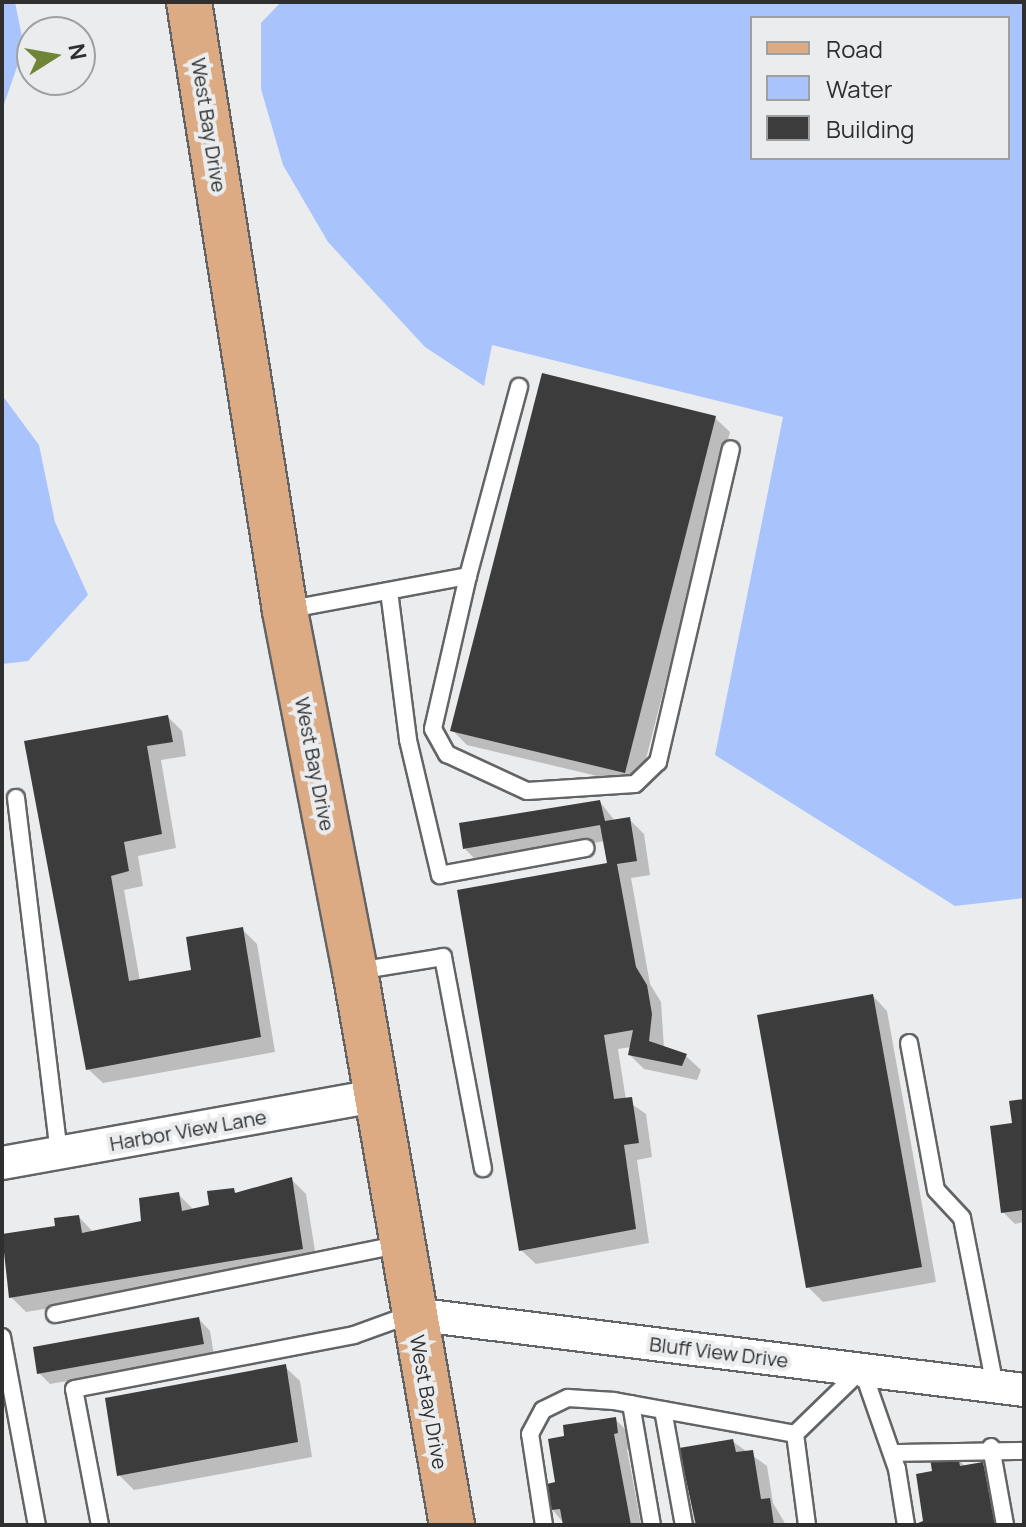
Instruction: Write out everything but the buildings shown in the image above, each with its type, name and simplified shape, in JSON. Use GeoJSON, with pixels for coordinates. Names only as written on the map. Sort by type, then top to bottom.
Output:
{"type":"FeatureCollection","features":[{"type":"Feature","properties":{"kind":"main road","name":"West Bay Drive"},"geometry":{"type":"LineString","coordinates":[[189,2],[285,611],[355,971],[373,1096],[452,1525]]}},
{"type":"Feature","properties":{"kind":"street","name":"Harbor View Lane"},"geometry":{"type":"LineString","coordinates":[[2,1163],[373,1096]]}},
{"type":"Feature","properties":{"kind":"street","name":"Bluff View Drive"},"geometry":{"type":"LineString","coordinates":[[413,1314],[1010,1388]]}},
{"type":"Feature","properties":{"kind":"lane"},"geometry":{"type":"LineString","coordinates":[[519,387],[468,576],[433,729],[447,754],[527,791],[635,784],[658,762],[731,449]]}},
{"type":"Feature","properties":{"kind":"lane"},"geometry":{"type":"LineString","coordinates":[[285,611],[468,576]]}},
{"type":"Feature","properties":{"kind":"lane"},"geometry":{"type":"LineString","coordinates":[[389,591],[408,740],[440,875],[586,848]]}},
{"type":"Feature","properties":{"kind":"lane"},"geometry":{"type":"LineString","coordinates":[[16,798],[59,1153]]}},
{"type":"Feature","properties":{"kind":"lane"},"geometry":{"type":"LineString","coordinates":[[355,971],[443,957],[483,1168]]}},
{"type":"Feature","properties":{"kind":"lane"},"geometry":{"type":"LineString","coordinates":[[909,1043],[936,1190],[962,1218],[1010,1388]]}},
{"type":"Feature","properties":{"kind":"lane"},"geometry":{"type":"LineString","coordinates":[[55,1314],[401,1244]]}},
{"type":"Feature","properties":{"kind":"lane"},"geometry":{"type":"LineString","coordinates":[[100,1525],[74,1389],[354,1335],[413,1314]]}},
{"type":"Feature","properties":{"kind":"lane"},"geometry":{"type":"LineString","coordinates":[[2,1337],[37,1525]]}},
{"type":"Feature","properties":{"kind":"lane"},"geometry":{"type":"LineString","coordinates":[[795,1434],[862,1369],[892,1453],[906,1525]]}},
{"type":"Feature","properties":{"kind":"lane"},"geometry":{"type":"LineString","coordinates":[[544,1525],[530,1434],[543,1410],[568,1398],[631,1404],[795,1434]]}},
{"type":"Feature","properties":{"kind":"lane"},"geometry":{"type":"LineString","coordinates":[[631,1404],[652,1525]]}},
{"type":"Feature","properties":{"kind":"lane"},"geometry":{"type":"LineString","coordinates":[[663,1410],[684,1525]]}},
{"type":"Feature","properties":{"kind":"lane"},"geometry":{"type":"LineString","coordinates":[[795,1434],[807,1525]]}},
{"type":"Feature","properties":{"kind":"lane"},"geometry":{"type":"LineString","coordinates":[[892,1453],[991,1447],[1024,1451]]}},
{"type":"Feature","properties":{"kind":"lane"},"geometry":{"type":"LineString","coordinates":[[991,1447],[1005,1525]]}},
{"type":"Feature","properties":{"kind":"water"},"geometry":{"type":"Polygon","coordinates":[[[2,2],[15,2],[18,16],[16,70],[2,110],[2,2]]]}},
{"type":"Feature","properties":{"kind":"water"},"geometry":{"type":"Polygon","coordinates":[[[281,2],[1024,2],[1024,898],[955,906],[715,755],[783,417],[492,345],[484,386],[425,347],[328,242],[283,165],[261,89],[261,23],[281,2]]]}},
{"type":"Feature","properties":{"kind":"water"},"geometry":{"type":"Polygon","coordinates":[[[2,395],[39,445],[55,522],[88,595],[28,661],[2,664],[2,395]]]}}]}
